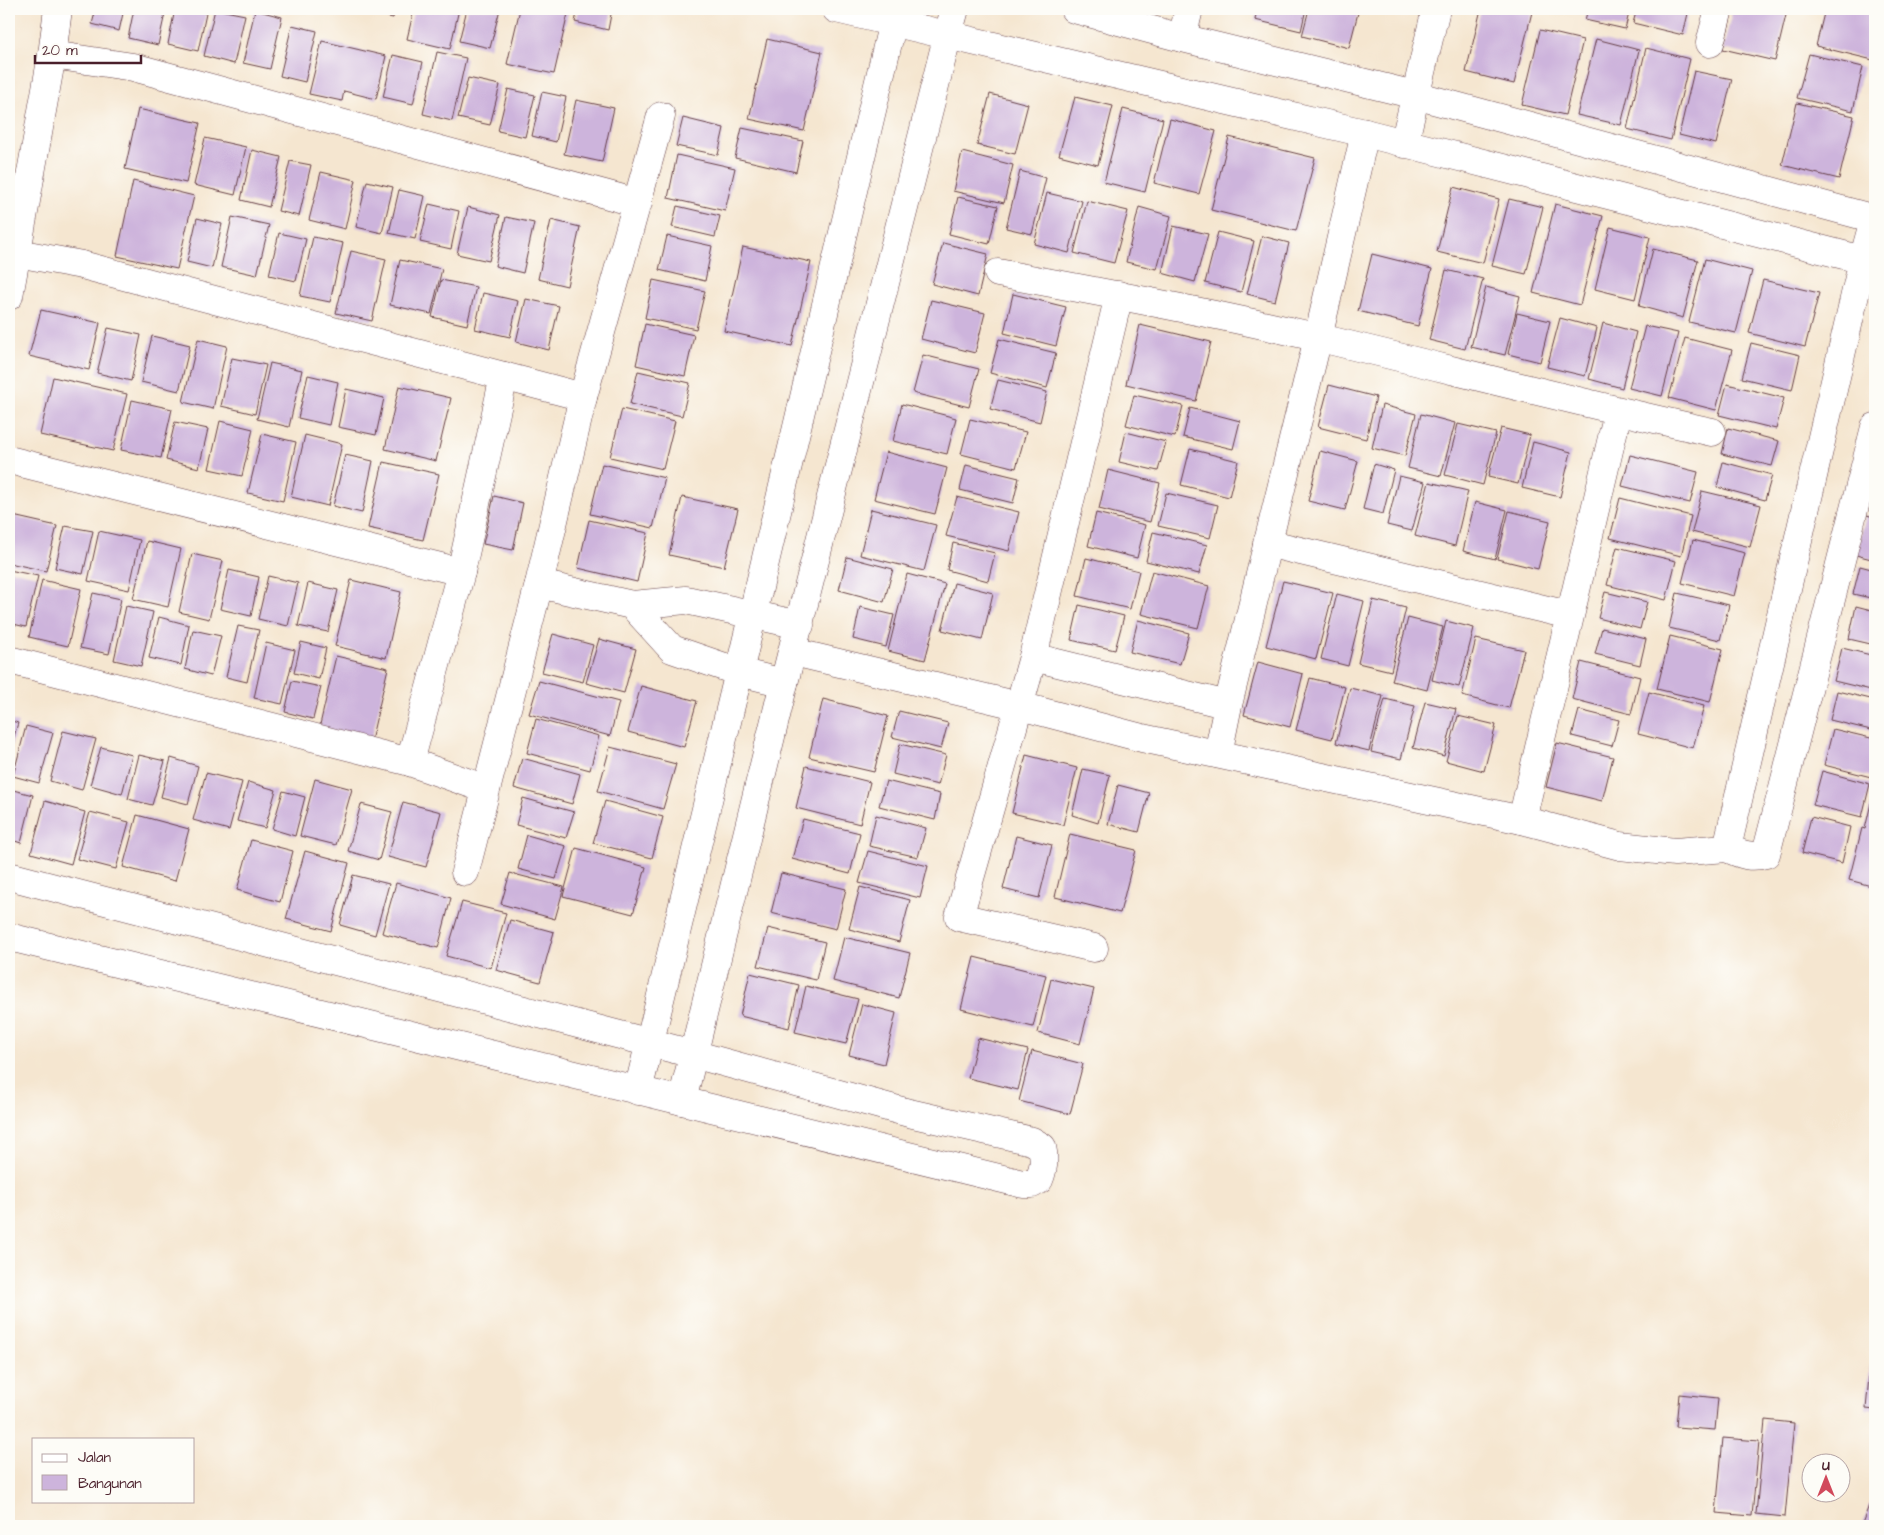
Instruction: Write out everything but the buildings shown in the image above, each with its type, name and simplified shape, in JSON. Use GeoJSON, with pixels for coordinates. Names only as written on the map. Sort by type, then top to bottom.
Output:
{"type":"FeatureCollection","features":[{"type":"Feature","properties":{"kind":"street"},"geometry":{"type":"LineString","coordinates":[[9,296],[52,55],[58,9]]}},
{"type":"Feature","properties":{"kind":"street"},"geometry":{"type":"LineString","coordinates":[[836,9],[894,16],[952,19],[1365,133],[1409,122],[1872,237]]}},
{"type":"Feature","properties":{"kind":"street"},"geometry":{"type":"LineString","coordinates":[[1074,9],[1182,38],[1409,122],[1872,237]]}},
{"type":"Feature","properties":{"kind":"street"},"geometry":{"type":"LineString","coordinates":[[1182,38],[1189,9]]}},
{"type":"Feature","properties":{"kind":"street"},"geometry":{"type":"LineString","coordinates":[[1409,122],[1436,9]]}},
{"type":"Feature","properties":{"kind":"street"},"geometry":{"type":"LineString","coordinates":[[1710,43],[1718,9]]}},
{"type":"Feature","properties":{"kind":"street"},"geometry":{"type":"LineString","coordinates":[[638,1091],[894,16]]}},
{"type":"Feature","properties":{"kind":"street"},"geometry":{"type":"LineString","coordinates":[[682,1101],[784,684],[952,19]]}},
{"type":"Feature","properties":{"kind":"street"},"geometry":{"type":"LineString","coordinates":[[52,55],[133,67],[638,203]]}},
{"type":"Feature","properties":{"kind":"street"},"geometry":{"type":"LineString","coordinates":[[465,872],[539,584],[583,397],[661,116]]}},
{"type":"Feature","properties":{"kind":"street"},"geometry":{"type":"LineString","coordinates":[[1218,754],[1228,705],[1318,338],[1365,133]]}},
{"type":"Feature","properties":{"kind":"street"},"geometry":{"type":"LineString","coordinates":[[1728,848],[1872,237]]}},
{"type":"Feature","properties":{"kind":"street"},"geometry":{"type":"LineString","coordinates":[[17,253],[82,265],[583,397]]}},
{"type":"Feature","properties":{"kind":"street"},"geometry":{"type":"LineString","coordinates":[[998,273],[1119,295],[1318,338],[1618,412],[1712,432]]}},
{"type":"Feature","properties":{"kind":"street"},"geometry":{"type":"LineString","coordinates":[[1094,948],[959,917],[1033,657],[1119,295]]}},
{"type":"Feature","properties":{"kind":"street"},"geometry":{"type":"LineString","coordinates":[[410,762],[460,572],[504,376]]}},
{"type":"Feature","properties":{"kind":"street"},"geometry":{"type":"LineString","coordinates":[[1522,820],[1618,412]]}},
{"type":"Feature","properties":{"kind":"street"},"geometry":{"type":"LineString","coordinates":[[793,652],[1020,706],[1142,738],[1522,820],[1620,846],[1675,852],[1728,848],[1743,856],[1755,857],[1766,854],[1875,427]]}},
{"type":"Feature","properties":{"kind":"street"},"geometry":{"type":"LineString","coordinates":[[9,460],[460,572]]}},
{"type":"Feature","properties":{"kind":"street"},"geometry":{"type":"LineString","coordinates":[[1267,543],[1569,615]]}},
{"type":"Feature","properties":{"kind":"street"},"geometry":{"type":"LineString","coordinates":[[539,584],[632,605],[686,600],[800,625]]}},
{"type":"Feature","properties":{"kind":"street"},"geometry":{"type":"LineString","coordinates":[[632,605],[672,649],[739,672],[784,684]]}},
{"type":"Feature","properties":{"kind":"street"},"geometry":{"type":"LineString","coordinates":[[1033,657],[1228,705]]}},
{"type":"Feature","properties":{"kind":"street"},"geometry":{"type":"LineString","coordinates":[[9,660],[410,762],[486,789]]}},
{"type":"Feature","properties":{"kind":"street"},"geometry":{"type":"LineString","coordinates":[[9,876],[693,1054],[909,1113],[1032,1141],[1042,1147],[1045,1157],[1044,1169],[1039,1180],[1032,1184],[1023,1184],[9,937]]}}]}
